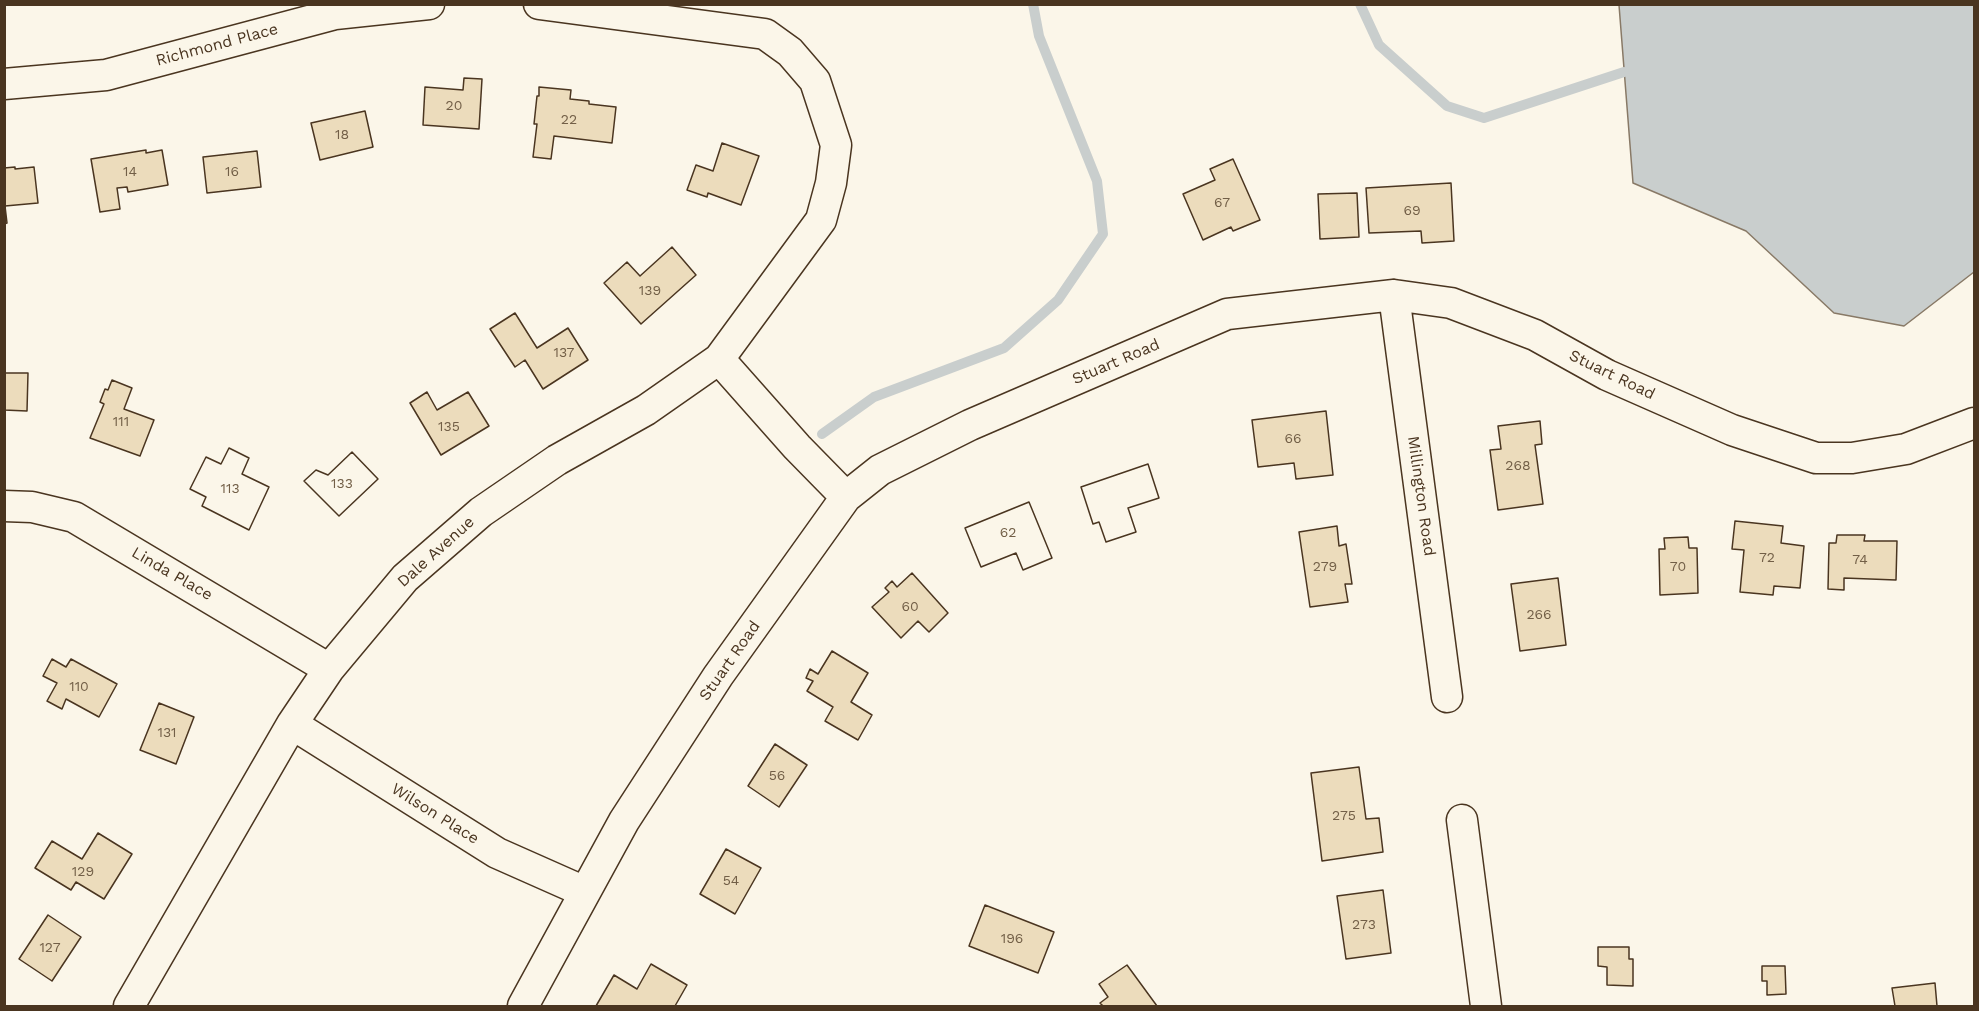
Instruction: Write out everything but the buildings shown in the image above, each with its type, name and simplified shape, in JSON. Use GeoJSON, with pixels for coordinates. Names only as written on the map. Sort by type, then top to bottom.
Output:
{"type":"FeatureCollection","features":[{"type":"Feature","properties":{"kind":"street","name":"Richmond Place"},"geometry":{"type":"LineString","coordinates":[[4,84],[106,75],[335,14],[429,4]]}},
{"type":"Feature","properties":{"kind":"street","name":"Dale Avenue"},"geometry":{"type":"LineString","coordinates":[[129,1006],[292,724],[329,669],[405,578],[481,512],[557,459],[646,410],[719,359],[821,220],[831,183],[836,145],[815,81],[790,52],[765,34],[539,4]]}},
{"type":"Feature","properties":{"kind":"street","name":"Stuart Road"},"geometry":{"type":"LineString","coordinates":[[523,1006],[624,820],[718,676],[846,497],[880,470],[970,425],[1227,314],[1394,295],[1451,303],[1535,335],[1606,375],[1732,430],[1816,458],[1852,458],[1906,448],[1974,423]]}},
{"type":"Feature","properties":{"kind":"street","name":"Millington Road"},"geometry":{"type":"LineString","coordinates":[[1394,295],[1448,697]]}},
{"type":"Feature","properties":{"kind":"street"},"geometry":{"type":"LineString","coordinates":[[719,359],[797,447],[846,497]]}},
{"type":"Feature","properties":{"kind":"street","name":"Linda Place"},"geometry":{"type":"LineString","coordinates":[[4,506],[32,507],[74,517],[329,669]]}},
{"type":"Feature","properties":{"kind":"street","name":"Wilson Place"},"geometry":{"type":"LineString","coordinates":[[292,724],[496,853],[585,892]]}},
{"type":"Feature","properties":{"kind":"street"},"geometry":{"type":"LineString","coordinates":[[1462,820],[1486,1006]]}},
{"type":"Feature","properties":{"kind":"shaded area"},"geometry":{"type":"Polygon","coordinates":[[[1619,5],[1974,5],[1974,272],[1904,326],[1834,313],[1746,231],[1633,183],[1619,5]]]}},
{"type":"Feature","properties":{"kind":"waterway"},"geometry":{"type":"LineString","coordinates":[[822,434],[874,397],[1004,348],[1058,300],[1103,234],[1097,181],[1039,36],[1033,4]]}},
{"type":"Feature","properties":{"kind":"waterway"},"geometry":{"type":"LineString","coordinates":[[1360,4],[1379,45],[1447,106],[1484,118],[1624,72]]}}]}
